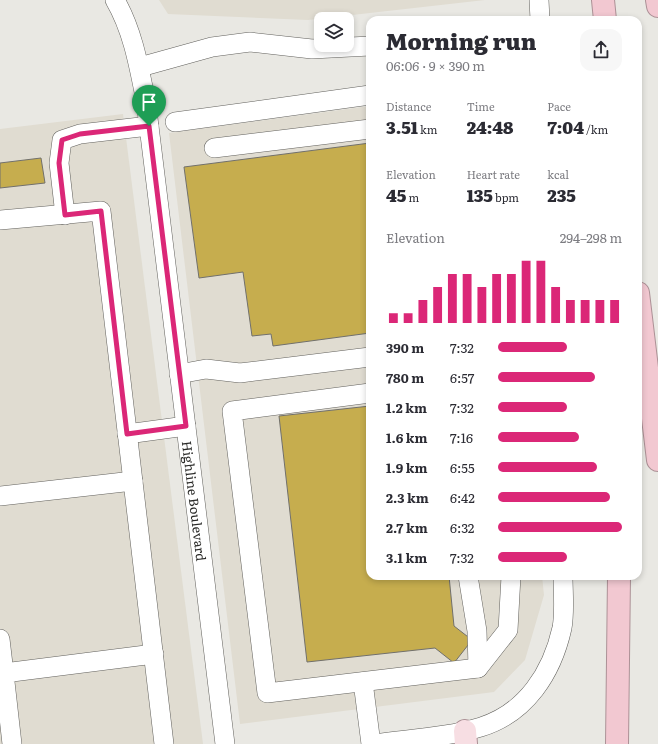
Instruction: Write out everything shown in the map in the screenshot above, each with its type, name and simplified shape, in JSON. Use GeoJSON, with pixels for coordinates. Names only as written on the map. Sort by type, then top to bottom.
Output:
{"type":"FeatureCollection","features":[{"type":"Feature","properties":{"kind":"highway"},"geometry":{"type":"LineString","coordinates":[[602,0],[604,16]]}},
{"type":"Feature","properties":{"kind":"highway"},"geometry":{"type":"LineString","coordinates":[[657,0],[658,6]]}},
{"type":"Feature","properties":{"kind":"highway"},"geometry":{"type":"LineString","coordinates":[[642,326],[658,460]]}},
{"type":"Feature","properties":{"kind":"highway"},"geometry":{"type":"LineString","coordinates":[[617,744],[619,580]]}},
{"type":"Feature","properties":{"kind":"street","name":"Highline Boulevard"},"geometry":{"type":"LineString","coordinates":[[115,0],[124,15],[140,67],[149,126],[225,744]]}},
{"type":"Feature","properties":{"kind":"street"},"geometry":{"type":"LineString","coordinates":[[140,67],[212,47],[250,42],[312,50],[366,46]]}},
{"type":"Feature","properties":{"kind":"street"},"geometry":{"type":"LineString","coordinates":[[175,122],[366,96]]}},
{"type":"Feature","properties":{"kind":"street"},"geometry":{"type":"LineString","coordinates":[[65,215],[59,163],[62,140],[80,134],[149,126]]}},
{"type":"Feature","properties":{"kind":"street"},"geometry":{"type":"LineString","coordinates":[[214,148],[366,129]]}},
{"type":"Feature","properties":{"kind":"street"},"geometry":{"type":"LineString","coordinates":[[0,220],[101,211],[164,744]]}},
{"type":"Feature","properties":{"kind":"street"},"geometry":{"type":"LineString","coordinates":[[179,374],[206,369],[240,372],[366,357]]}},
{"type":"Feature","properties":{"kind":"street"},"geometry":{"type":"LineString","coordinates":[[366,394],[232,411],[267,693],[478,668],[508,630],[511,580]]}},
{"type":"Feature","properties":{"kind":"street"},"geometry":{"type":"LineString","coordinates":[[127,434],[186,426]]}},
{"type":"Feature","properties":{"kind":"street"},"geometry":{"type":"LineString","coordinates":[[0,496],[133,481]]}},
{"type":"Feature","properties":{"kind":"street"},"geometry":{"type":"LineString","coordinates":[[469,580],[477,631],[478,668]]}},
{"type":"Feature","properties":{"kind":"street"},"geometry":{"type":"LineString","coordinates":[[375,744],[459,738],[506,716],[525,700],[541,680],[551,664],[562,626],[563,580]]}},
{"type":"Feature","properties":{"kind":"street"},"geometry":{"type":"LineString","coordinates":[[0,639],[12,744]]}},
{"type":"Feature","properties":{"kind":"street"},"geometry":{"type":"LineString","coordinates":[[4,673],[154,654]]}},
{"type":"Feature","properties":{"kind":"street"},"geometry":{"type":"LineString","coordinates":[[363,682],[371,744]]}},
{"type":"Feature","properties":{"kind":"shaded area"},"geometry":{"type":"Polygon","coordinates":[[[159,0],[485,0],[354,15],[354,12],[314,12],[314,19],[308,20],[168,14],[159,0]]]}},
{"type":"Feature","properties":{"kind":"shaded area"},"geometry":{"type":"Polygon","coordinates":[[[366,107],[366,580],[542,580],[544,595],[525,660],[494,692],[240,724],[169,133],[366,107]]]}},
{"type":"Feature","properties":{"kind":"shaded area"},"geometry":{"type":"Polygon","coordinates":[[[123,114],[203,744],[0,744],[0,129],[123,114]]]}},
{"type":"Feature","properties":{"kind":"building"},"geometry":{"type":"Polygon","coordinates":[[[366,144],[366,334],[273,346],[271,334],[252,336],[243,272],[199,278],[184,167],[366,144]]]}},
{"type":"Feature","properties":{"kind":"building"},"geometry":{"type":"Polygon","coordinates":[[[41,158],[45,183],[0,188],[0,163],[41,158]]]}},
{"type":"Feature","properties":{"kind":"building"},"geometry":{"type":"Polygon","coordinates":[[[366,406],[366,580],[449,580],[454,626],[472,640],[454,663],[435,648],[307,662],[279,416],[366,406]]]}},
{"type":"Feature","properties":{"kind":"route"},"geometry":{"type":"LineString","coordinates":[[149,126],[186,426],[127,434],[101,211],[65,215],[59,163],[62,140],[80,134],[149,126]]}}]}
